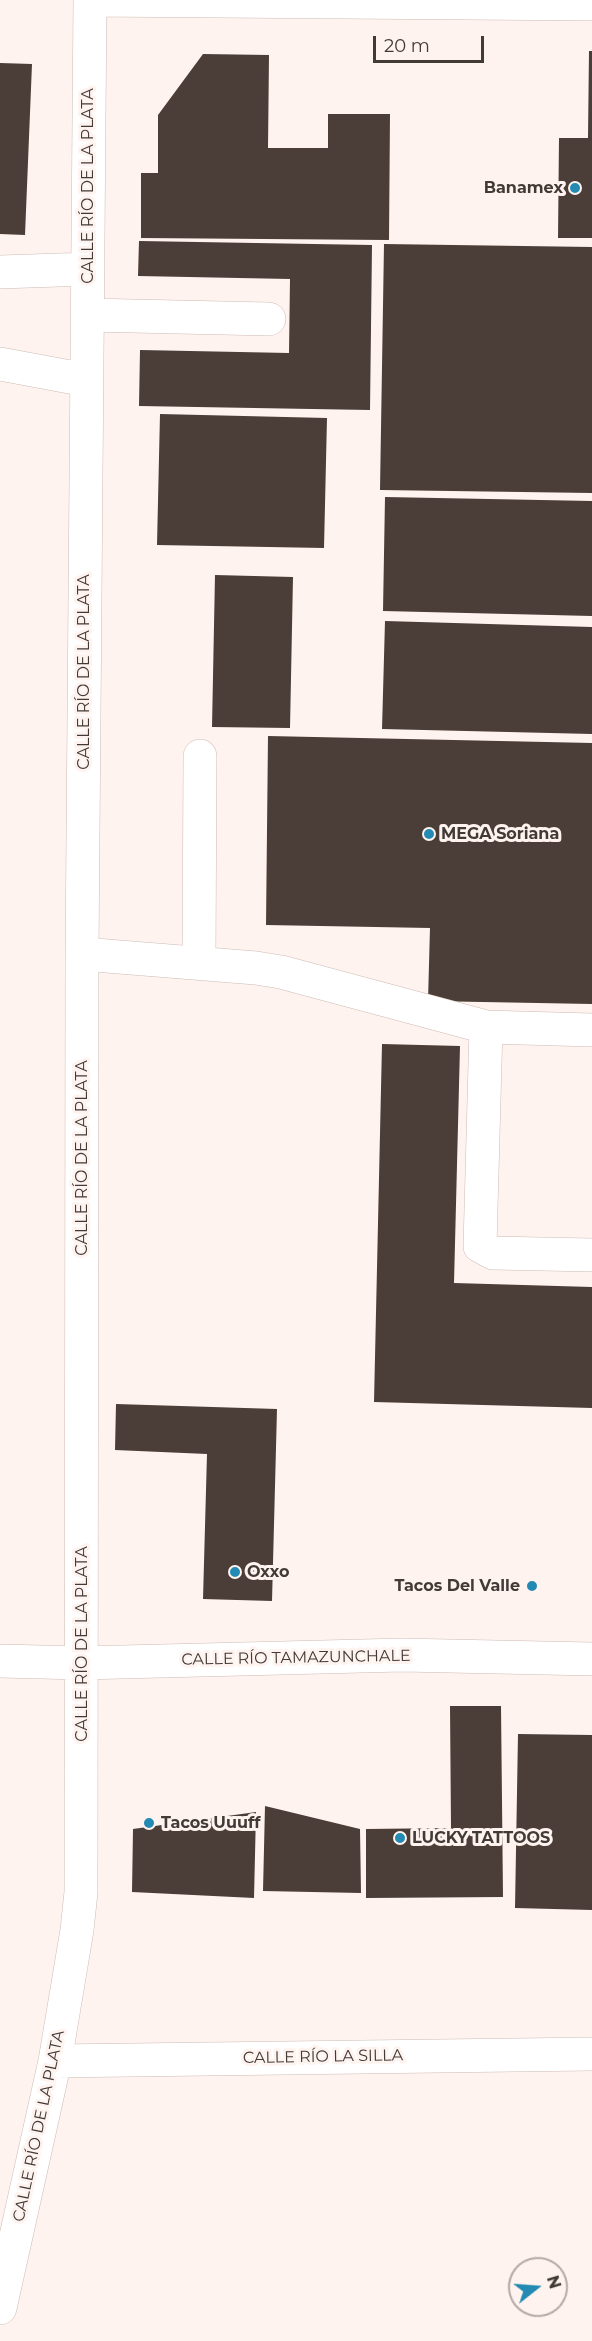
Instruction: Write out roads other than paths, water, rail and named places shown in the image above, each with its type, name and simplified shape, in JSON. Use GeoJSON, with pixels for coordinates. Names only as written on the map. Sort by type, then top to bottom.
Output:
{"type":"FeatureCollection","features":[{"type":"Feature","properties":{"kind":"street"},"geometry":{"type":"LineString","coordinates":[[91,0],[592,4]]}},
{"type":"Feature","properties":{"kind":"street","name":"CALLE RÍO DE LA PLATA"},"geometry":{"type":"LineString","coordinates":[[0,2308],[55,2061],[77,1930],[81,1892],[82,954],[91,0]]}},
{"type":"Feature","properties":{"kind":"street"},"geometry":{"type":"LineString","coordinates":[[0,272],[88,269]]}},
{"type":"Feature","properties":{"kind":"street"},"geometry":{"type":"LineString","coordinates":[[87,315],[269,319]]}},
{"type":"Feature","properties":{"kind":"street"},"geometry":{"type":"LineString","coordinates":[[0,364],[86,380]]}},
{"type":"Feature","properties":{"kind":"street"},"geometry":{"type":"LineString","coordinates":[[199,962],[200,756]]}},
{"type":"Feature","properties":{"kind":"street"},"geometry":{"type":"LineString","coordinates":[[82,954],[199,962],[281,972],[486,1027],[592,1030]]}},
{"type":"Feature","properties":{"kind":"street"},"geometry":{"type":"LineString","coordinates":[[486,1027],[480,1246],[493,1253],[592,1255]]}},
{"type":"Feature","properties":{"kind":"street","name":"CALLE RÍO TAMAZUNCHALE"},"geometry":{"type":"LineString","coordinates":[[0,1661],[82,1663],[402,1655],[592,1659]]}},
{"type":"Feature","properties":{"kind":"street","name":"CALLE RÍO LA SILLA"},"geometry":{"type":"LineString","coordinates":[[55,2061],[592,2054]]}},
{"type":"Feature","properties":{"kind":"place","name":"Banamex"},"geometry":{"type":"Point","coordinates":[575,188]}},
{"type":"Feature","properties":{"kind":"place","name":"MEGA Soriana"},"geometry":{"type":"Point","coordinates":[429,834]}},
{"type":"Feature","properties":{"kind":"place","name":"Oxxo"},"geometry":{"type":"Point","coordinates":[235,1572]}},
{"type":"Feature","properties":{"kind":"place","name":"Tacos Del Valle"},"geometry":{"type":"Point","coordinates":[532,1586]}},
{"type":"Feature","properties":{"kind":"place","name":"Tacos Uuuff"},"geometry":{"type":"Point","coordinates":[149,1823]}},
{"type":"Feature","properties":{"kind":"place","name":"LUCKY TATTOOS"},"geometry":{"type":"Point","coordinates":[400,1838]}}]}
